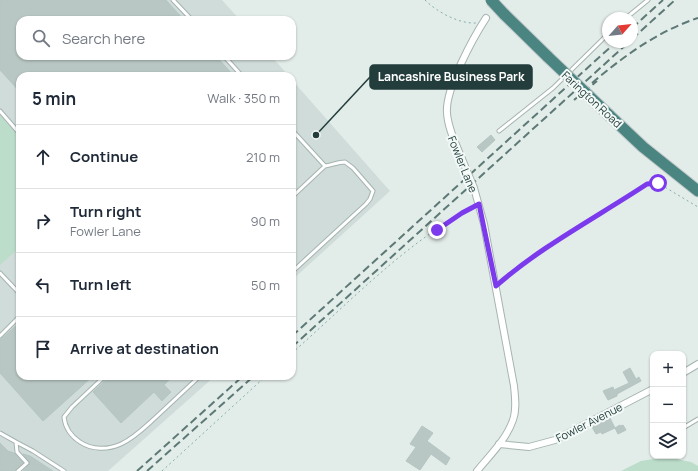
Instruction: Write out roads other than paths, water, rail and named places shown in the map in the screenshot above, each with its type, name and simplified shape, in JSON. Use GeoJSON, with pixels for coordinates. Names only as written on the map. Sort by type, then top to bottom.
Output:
{"type":"FeatureCollection","features":[{"type":"Feature","properties":{"kind":"highway","name":"Farington Road"},"geometry":{"type":"LineString","coordinates":[[491,0],[609,115],[643,146],[698,191]]}},
{"type":"Feature","properties":{"kind":"street","name":"Fowler Lane"},"geometry":{"type":"LineString","coordinates":[[477,471],[500,444],[513,420],[515,404],[514,386],[496,286],[479,204],[451,132],[446,111],[451,88],[456,75],[484,20]]}},
{"type":"Feature","properties":{"kind":"street"},"geometry":{"type":"LineString","coordinates":[[686,371],[698,364]]}},
{"type":"Feature","properties":{"kind":"street","name":"Fowler Avenue"},"geometry":{"type":"LineString","coordinates":[[500,444],[529,447],[556,440],[650,391]]}},
{"type":"Feature","properties":{"kind":"lane"},"geometry":{"type":"LineString","coordinates":[[173,0],[188,16]]}},
{"type":"Feature","properties":{"kind":"lane"},"geometry":{"type":"LineString","coordinates":[[633,12],[648,0]]}},
{"type":"Feature","properties":{"kind":"lane"},"geometry":{"type":"LineString","coordinates":[[499,131],[553,88],[602,40]]}},
{"type":"Feature","properties":{"kind":"lane"},"geometry":{"type":"LineString","coordinates":[[228,60],[238,72]]}},
{"type":"Feature","properties":{"kind":"lane"},"geometry":{"type":"LineString","coordinates":[[0,111],[16,129]]}},
{"type":"Feature","properties":{"kind":"lane"},"geometry":{"type":"LineString","coordinates":[[296,134],[325,166]]}},
{"type":"Feature","properties":{"kind":"lane"},"geometry":{"type":"LineString","coordinates":[[296,193],[325,166],[345,162],[353,168],[372,191],[370,199],[366,204],[296,268]]}},
{"type":"Feature","properties":{"kind":"lane"},"geometry":{"type":"LineString","coordinates":[[0,273],[16,290]]}},
{"type":"Feature","properties":{"kind":"lane"},"geometry":{"type":"LineString","coordinates":[[0,336],[16,320]]}},
{"type":"Feature","properties":{"kind":"lane"},"geometry":{"type":"LineString","coordinates":[[102,380],[72,407],[64,417],[68,431],[74,438],[82,443],[99,449],[122,444],[136,435],[196,380]]}},
{"type":"Feature","properties":{"kind":"lane"},"geometry":{"type":"LineString","coordinates":[[686,426],[698,419]]}},
{"type":"Feature","properties":{"kind":"lane"},"geometry":{"type":"LineString","coordinates":[[0,433],[33,451],[64,471]]}},
{"type":"Feature","properties":{"kind":"lane"},"geometry":{"type":"LineString","coordinates":[[16,442],[18,452],[27,463],[18,471]]}},
{"type":"Feature","properties":{"kind":"railway"},"geometry":{"type":"LineString","coordinates":[[638,23],[663,0]]}},
{"type":"Feature","properties":{"kind":"railway"},"geometry":{"type":"LineString","coordinates":[[638,34],[675,0]]}},
{"type":"Feature","properties":{"kind":"railway"},"geometry":{"type":"LineString","coordinates":[[592,83],[616,63],[655,37],[683,23],[698,18]]}},
{"type":"Feature","properties":{"kind":"railway"},"geometry":{"type":"LineString","coordinates":[[296,332],[609,48]]}},
{"type":"Feature","properties":{"kind":"railway"},"geometry":{"type":"LineString","coordinates":[[296,343],[622,48]]}},
{"type":"Feature","properties":{"kind":"railway"},"geometry":{"type":"LineString","coordinates":[[574,100],[597,81]]}},
{"type":"Feature","properties":{"kind":"railway"},"geometry":{"type":"LineString","coordinates":[[137,471],[239,380]]}},
{"type":"Feature","properties":{"kind":"railway"},"geometry":{"type":"LineString","coordinates":[[147,471],[249,380]]}},
{"type":"Feature","properties":{"kind":"place","name":"Lancashire Business Park"},"geometry":{"type":"Point","coordinates":[316,135]}}]}
